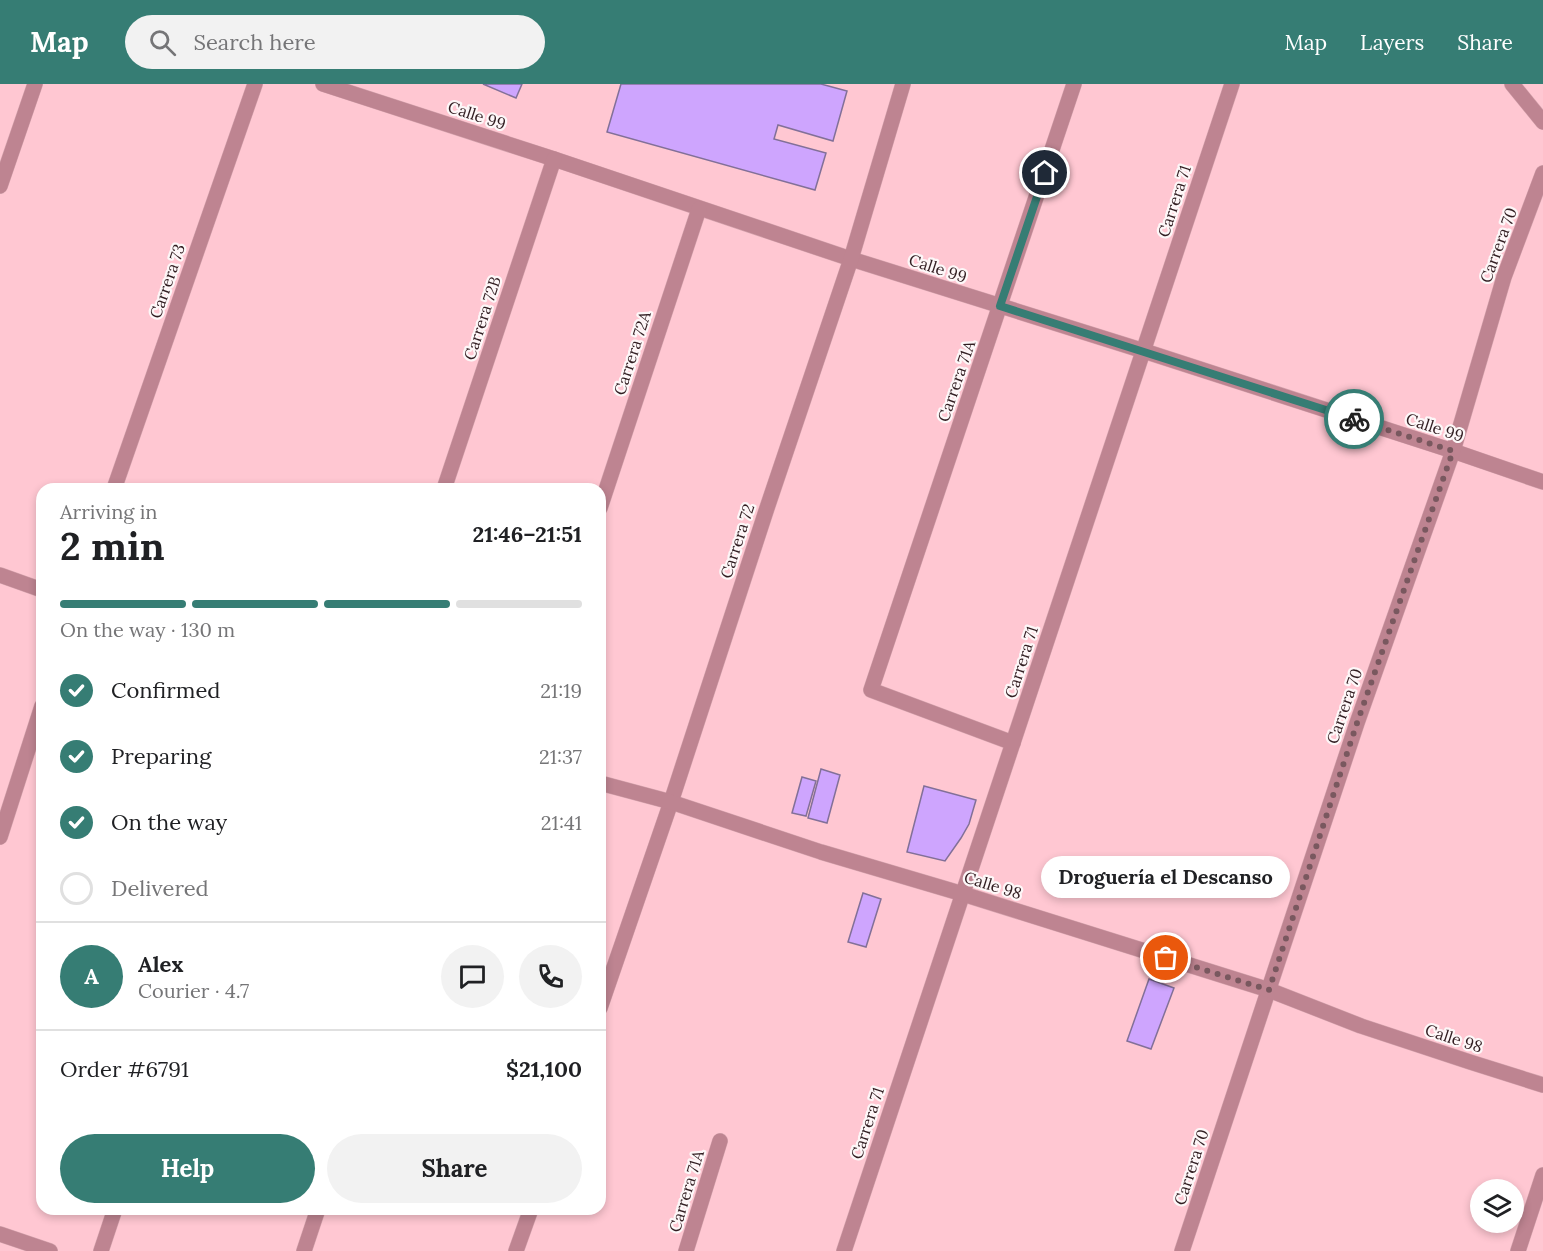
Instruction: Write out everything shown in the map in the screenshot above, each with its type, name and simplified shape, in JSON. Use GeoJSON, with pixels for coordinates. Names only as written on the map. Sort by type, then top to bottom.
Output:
{"type":"FeatureCollection","features":[{"type":"Feature","properties":{"kind":"street"},"geometry":{"type":"LineString","coordinates":[[0,186],[35,84]]}},
{"type":"Feature","properties":{"kind":"street","name":"Carrera 73"},"geometry":{"type":"LineString","coordinates":[[116,483],[255,84]]}},
{"type":"Feature","properties":{"kind":"street","name":"Calle 99"},"geometry":{"type":"LineString","coordinates":[[323,84],[851,259],[1144,351],[1543,482]]}},
{"type":"Feature","properties":{"kind":"street","name":"Carrera 72"},"geometry":{"type":"LineString","coordinates":[[606,991],[851,259],[903,84]]}},
{"type":"Feature","properties":{"kind":"street","name":"Carrera 71A"},"geometry":{"type":"LineString","coordinates":[[1013,743],[871,690],[1074,84]]}},
{"type":"Feature","properties":{"kind":"street","name":"Carrera 71"},"geometry":{"type":"LineString","coordinates":[[844,1251],[1232,84]]}},
{"type":"Feature","properties":{"kind":"street"},"geometry":{"type":"LineString","coordinates":[[1512,84],[1543,122]]}},
{"type":"Feature","properties":{"kind":"street","name":"Carrera 72B"},"geometry":{"type":"LineString","coordinates":[[446,483],[554,159]]}},
{"type":"Feature","properties":{"kind":"street","name":"Carrera 70"},"geometry":{"type":"LineString","coordinates":[[1182,1251],[1357,723],[1453,451],[1504,277],[1543,173]]}},
{"type":"Feature","properties":{"kind":"street","name":"Carrera 72A"},"geometry":{"type":"LineString","coordinates":[[606,490],[699,209]]}},
{"type":"Feature","properties":{"kind":"street"},"geometry":{"type":"LineString","coordinates":[[0,575],[36,588]]}},
{"type":"Feature","properties":{"kind":"street"},"geometry":{"type":"LineString","coordinates":[[0,837],[36,725]]}},
{"type":"Feature","properties":{"kind":"street","name":"Calle 98"},"geometry":{"type":"LineString","coordinates":[[606,785],[671,802],[821,852],[1269,990],[1372,1029],[1543,1085]]}},
{"type":"Feature","properties":{"kind":"street","name":"Carrera 71A"},"geometry":{"type":"LineString","coordinates":[[686,1251],[720,1141]]}},
{"type":"Feature","properties":{"kind":"street"},"geometry":{"type":"LineString","coordinates":[[1518,1251],[1543,1175]]}},
{"type":"Feature","properties":{"kind":"street"},"geometry":{"type":"LineString","coordinates":[[101,1251],[113,1215]]}},
{"type":"Feature","properties":{"kind":"street"},"geometry":{"type":"LineString","coordinates":[[304,1251],[316,1215]]}},
{"type":"Feature","properties":{"kind":"street"},"geometry":{"type":"LineString","coordinates":[[516,1251],[529,1215]]}},
{"type":"Feature","properties":{"kind":"street"},"geometry":{"type":"LineString","coordinates":[[0,1234],[50,1251]]}},
{"type":"Feature","properties":{"kind":"building"},"geometry":{"type":"Polygon","coordinates":[[[483,84],[522,84],[516,98],[483,84]]]}},
{"type":"Feature","properties":{"kind":"building"},"geometry":{"type":"Polygon","coordinates":[[[621,84],[821,84],[847,91],[833,141],[778,125],[774,139],[826,153],[815,190],[607,132],[621,84]]]}},
{"type":"Feature","properties":{"kind":"building"},"geometry":{"type":"Polygon","coordinates":[[[821,769],[840,775],[827,823],[808,818],[821,769]]]}},
{"type":"Feature","properties":{"kind":"building"},"geometry":{"type":"Polygon","coordinates":[[[802,777],[816,781],[806,816],[792,813],[802,777]]]}},
{"type":"Feature","properties":{"kind":"building"},"geometry":{"type":"Polygon","coordinates":[[[924,786],[976,800],[969,824],[945,861],[907,852],[924,786]]]}},
{"type":"Feature","properties":{"kind":"building"},"geometry":{"type":"Polygon","coordinates":[[[863,893],[881,899],[866,947],[848,942],[863,893]]]}},
{"type":"Feature","properties":{"kind":"building"},"geometry":{"type":"Polygon","coordinates":[[[1149,979],[1174,988],[1151,1049],[1127,1041],[1149,979]]]}},
{"type":"Feature","properties":{"kind":"way so far"},"geometry":{"type":"LineString","coordinates":[[1166,958],[1269,990],[1357,723],[1453,451],[1354,419]]}},
{"type":"Feature","properties":{"kind":"place","name":"Droguería el Descanso"},"geometry":{"type":"Point","coordinates":[1166,958]}},
{"type":"Feature","properties":{"kind":"route"},"geometry":{"type":"LineString","coordinates":[[1045,173],[1000,306],[1354,419]]}}]}
